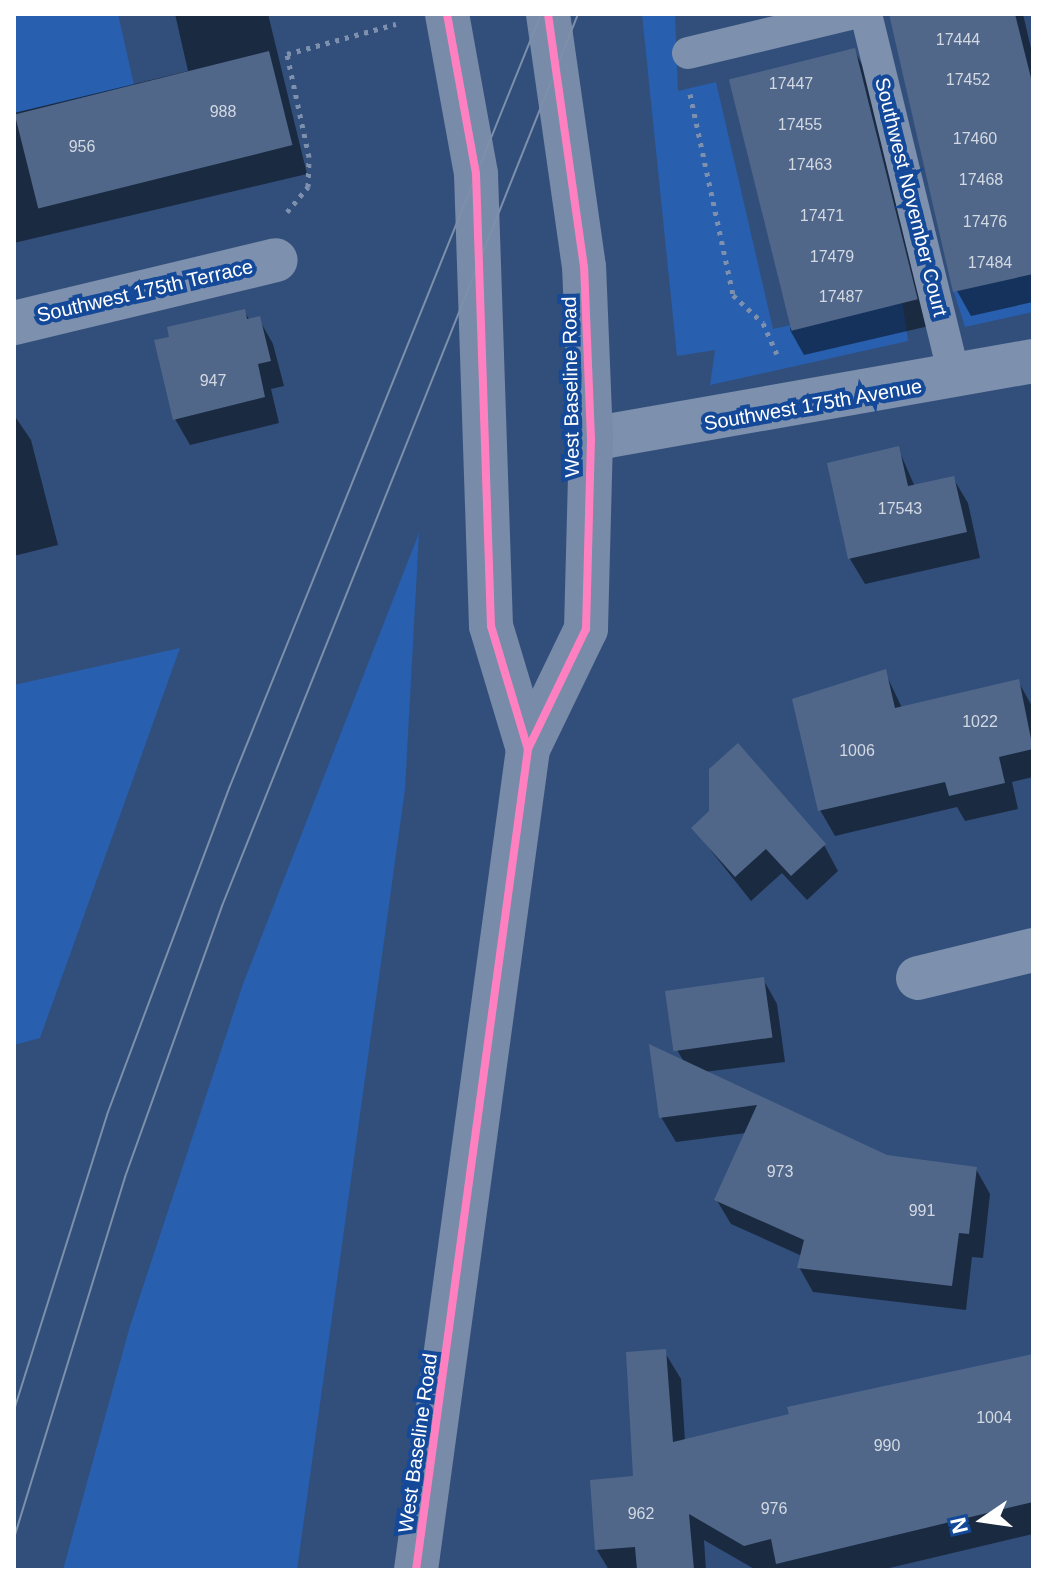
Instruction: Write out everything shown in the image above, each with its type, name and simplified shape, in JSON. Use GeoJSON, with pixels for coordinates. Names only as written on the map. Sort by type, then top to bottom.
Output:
{"type":"FeatureCollection","features":[{"type":"Feature","properties":{"kind":"main road","name":"West Baseline Road"},"geometry":{"type":"LineString","coordinates":[[447,14],[476,174],[491,626],[528,749]]}},
{"type":"Feature","properties":{"kind":"main road","name":"West Baseline Road"},"geometry":{"type":"LineString","coordinates":[[416,1570],[528,749],[586,629],[591,439],[584,267],[548,14]]}},
{"type":"Feature","properties":{"kind":"street","name":"Southwest 175th Terrace"},"geometry":{"type":"LineString","coordinates":[[14,323],[276,260]]}},
{"type":"Feature","properties":{"kind":"street","name":"Southwest 175th Avenue"},"geometry":{"type":"LineString","coordinates":[[591,439],[1032,367]]}},
{"type":"Feature","properties":{"kind":"street"},"geometry":{"type":"LineString","coordinates":[[918,978],[1033,950]]}},
{"type":"Feature","properties":{"kind":"lane"},"geometry":{"type":"LineString","coordinates":[[688,53],[851,14]]}},
{"type":"Feature","properties":{"kind":"lane","name":"Southwest November Court"},"geometry":{"type":"LineString","coordinates":[[866,14],[955,380]]}},
{"type":"Feature","properties":{"kind":"path"},"geometry":{"type":"LineString","coordinates":[[276,260],[268,215],[288,212],[308,187],[309,157],[287,54],[401,22]]}},
{"type":"Feature","properties":{"kind":"path"},"geometry":{"type":"LineString","coordinates":[[688,53],[697,153],[725,270],[733,295],[774,342],[790,408]]}},
{"type":"Feature","properties":{"kind":"shaded area"},"geometry":{"type":"Polygon","coordinates":[[[14,14],[118,14],[134,85],[14,113],[14,14]]]}},
{"type":"Feature","properties":{"kind":"shaded area"},"geometry":{"type":"Polygon","coordinates":[[[642,14],[675,14],[678,91],[716,82],[773,329],[902,300],[908,341],[710,385],[715,350],[677,356],[642,14]]]}},
{"type":"Feature","properties":{"kind":"shaded area"},"geometry":{"type":"Polygon","coordinates":[[[1033,271],[1033,312],[965,327],[953,289],[1033,271]]]}},
{"type":"Feature","properties":{"kind":"shaded area"},"geometry":{"type":"Polygon","coordinates":[[[419,533],[405,789],[297,1570],[63,1570],[130,1326],[243,984],[419,533]]]}},
{"type":"Feature","properties":{"kind":"shaded area"},"geometry":{"type":"Polygon","coordinates":[[[180,648],[40,1038],[14,1045],[14,685],[180,648]]]}},
{"type":"Feature","properties":{"kind":"building"},"geometry":{"type":"Polygon","coordinates":[[[889,14],[1015,14],[1033,86],[1033,274],[953,292],[889,14]]]}},
{"type":"Feature","properties":{"kind":"building"},"geometry":{"type":"Polygon","coordinates":[[[855,48],[918,299],[792,331],[729,79],[855,48]]]}},
{"type":"Feature","properties":{"kind":"building"},"geometry":{"type":"Polygon","coordinates":[[[269,51],[292,145],[38,209],[15,114],[269,51]]]}},
{"type":"Feature","properties":{"kind":"building"},"geometry":{"type":"Polygon","coordinates":[[[245,309],[247,319],[260,316],[271,361],[258,364],[265,397],[173,420],[154,340],[169,337],[167,327],[245,309]]]}},
{"type":"Feature","properties":{"kind":"building"},"geometry":{"type":"Polygon","coordinates":[[[899,446],[908,486],[954,476],[967,532],[848,559],[827,463],[899,446]]]}},
{"type":"Feature","properties":{"kind":"building"},"geometry":{"type":"Polygon","coordinates":[[[886,669],[895,708],[1019,679],[1033,749],[999,757],[1005,783],[949,796],[945,782],[818,811],[792,699],[886,669]]]}},
{"type":"Feature","properties":{"kind":"building"},"geometry":{"type":"Polygon","coordinates":[[[738,743],[826,844],[791,876],[766,849],[735,877],[691,828],[709,811],[709,769],[738,743]]]}},
{"type":"Feature","properties":{"kind":"building"},"geometry":{"type":"Polygon","coordinates":[[[764,977],[772,1037],[673,1051],[665,991],[764,977]]]}},
{"type":"Feature","properties":{"kind":"building"},"geometry":{"type":"Polygon","coordinates":[[[649,1044],[887,1155],[977,1167],[969,1234],[959,1233],[952,1286],[797,1268],[804,1240],[714,1200],[757,1105],[659,1118],[649,1044]]]}},
{"type":"Feature","properties":{"kind":"building"},"geometry":{"type":"Polygon","coordinates":[[[666,1349],[673,1442],[789,1414],[787,1407],[1033,1354],[1033,1502],[776,1564],[771,1539],[744,1546],[689,1514],[694,1570],[637,1570],[635,1547],[595,1550],[590,1480],[633,1476],[626,1352],[666,1349]]]}},
{"type":"Feature","properties":{"kind":"tram line"},"geometry":{"type":"LineString","coordinates":[[14,1410],[108,1112],[230,786],[541,14]]}},
{"type":"Feature","properties":{"kind":"tram line"},"geometry":{"type":"LineString","coordinates":[[14,1538],[125,1177],[222,906],[578,14]]}},
{"type":"Feature","properties":{"kind":"cycle path"},"geometry":{"type":"LineString","coordinates":[[447,14],[476,174],[491,626],[528,749]]}},
{"type":"Feature","properties":{"kind":"cycle path"},"geometry":{"type":"LineString","coordinates":[[416,1570],[528,749],[586,629],[591,439],[584,267],[548,14]]}}]}
